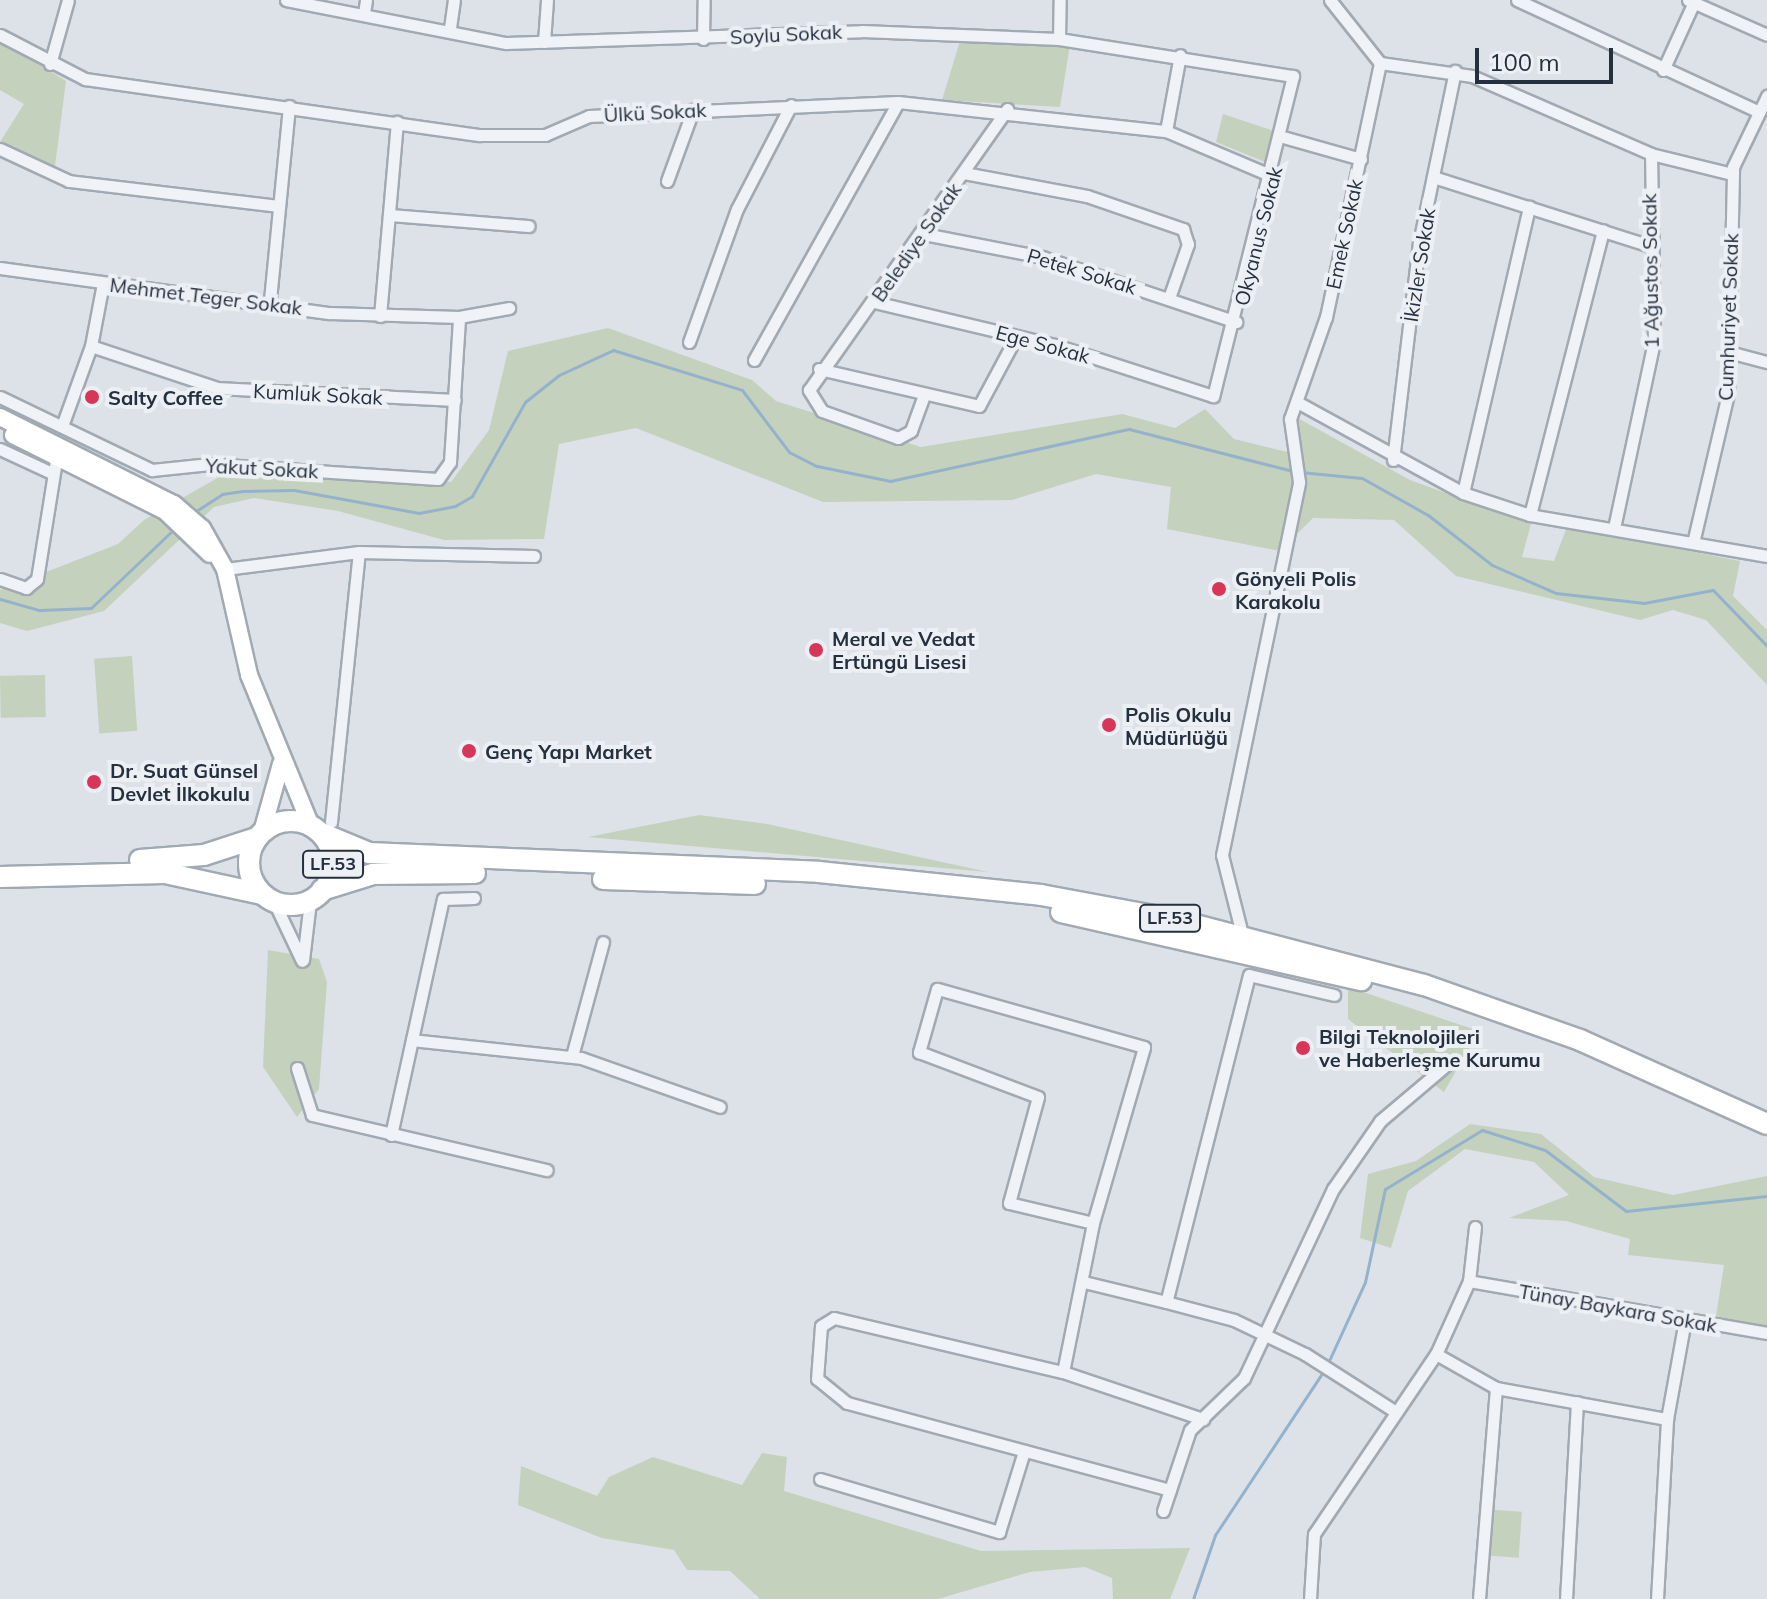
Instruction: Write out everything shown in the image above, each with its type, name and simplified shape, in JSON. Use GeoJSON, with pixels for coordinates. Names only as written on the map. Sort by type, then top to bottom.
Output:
{"type":"FeatureCollection","features":[{"type":"Feature","properties":{"kind":"highway","name":"LF.53"},"geometry":{"type":"LineString","coordinates":[[0,864],[166,859],[259,835],[285,821],[321,827],[343,846],[406,856],[819,872],[958,885],[1242,934],[1551,1030],[1767,1124]]}},
{"type":"Feature","properties":{"kind":"highway","name":"LF.53"},"geometry":{"type":"LineString","coordinates":[[316,895],[333,859],[321,827]]}},
{"type":"Feature","properties":{"kind":"highway"},"geometry":{"type":"LineString","coordinates":[[259,835],[248,861],[268,898]]}},
{"type":"Feature","properties":{"kind":"highway","name":"LF.53"},"geometry":{"type":"LineString","coordinates":[[0,877],[165,873],[268,898],[316,895],[373,874],[456,872],[824,886],[1058,912],[1220,943],[1423,999],[1574,1053],[1767,1139]]}},
{"type":"Feature","properties":{"kind":"street"},"geometry":{"type":"LineString","coordinates":[[50,64],[68,0]]}},
{"type":"Feature","properties":{"kind":"street","name":"Soylu Sokak"},"geometry":{"type":"LineString","coordinates":[[286,0],[450,28],[499,42],[703,39],[862,31],[1059,39],[1289,71]]}},
{"type":"Feature","properties":{"kind":"street"},"geometry":{"type":"LineString","coordinates":[[364,13],[366,0]]}},
{"type":"Feature","properties":{"kind":"street"},"geometry":{"type":"LineString","coordinates":[[450,28],[454,0]]}},
{"type":"Feature","properties":{"kind":"street"},"geometry":{"type":"LineString","coordinates":[[544,42],[547,0]]}},
{"type":"Feature","properties":{"kind":"street"},"geometry":{"type":"LineString","coordinates":[[703,39],[704,0]]}},
{"type":"Feature","properties":{"kind":"street"},"geometry":{"type":"LineString","coordinates":[[1059,39],[1060,0]]}},
{"type":"Feature","properties":{"kind":"street"},"geometry":{"type":"LineString","coordinates":[[1330,0],[1380,63],[1455,71],[1651,154],[1732,174]]}},
{"type":"Feature","properties":{"kind":"street"},"geometry":{"type":"LineString","coordinates":[[1517,0],[1759,112]]}},
{"type":"Feature","properties":{"kind":"street"},"geometry":{"type":"LineString","coordinates":[[1663,70],[1691,1],[1767,35]]}},
{"type":"Feature","properties":{"kind":"street","name":"Ülkü Sokak"},"geometry":{"type":"LineString","coordinates":[[0,35],[50,64],[85,79],[521,136],[552,133],[589,116],[898,102],[1007,109],[1166,131],[1272,176]]}},
{"type":"Feature","properties":{"kind":"street"},"geometry":{"type":"LineString","coordinates":[[1166,131],[1180,55]]}},
{"type":"Feature","properties":{"kind":"street","name":"Emek Sokak"},"geometry":{"type":"LineString","coordinates":[[1242,934],[1222,855],[1299,482],[1300,461],[1290,425],[1326,317],[1380,63]]}},
{"type":"Feature","properties":{"kind":"street","name":"Okyanus Sokak"},"geometry":{"type":"LineString","coordinates":[[1209,397],[1217,391],[1283,137],[1294,84],[1289,71]]}},
{"type":"Feature","properties":{"kind":"street","name":"İkizler Sokak"},"geometry":{"type":"LineString","coordinates":[[1393,460],[1433,177],[1455,71]]}},
{"type":"Feature","properties":{"kind":"street","name":"Cumhuriyet Sokak"},"geometry":{"type":"LineString","coordinates":[[1693,543],[1726,406],[1732,174],[1767,96]]}},
{"type":"Feature","properties":{"kind":"street"},"geometry":{"type":"LineString","coordinates":[[754,360],[898,102]]}},
{"type":"Feature","properties":{"kind":"street"},"geometry":{"type":"LineString","coordinates":[[689,342],[737,209],[791,105]]}},
{"type":"Feature","properties":{"kind":"street"},"geometry":{"type":"LineString","coordinates":[[270,300],[289,106]]}},
{"type":"Feature","properties":{"kind":"street","name":"Belediye Sokak"},"geometry":{"type":"LineString","coordinates":[[819,369],[875,302],[1007,109]]}},
{"type":"Feature","properties":{"kind":"street"},"geometry":{"type":"LineString","coordinates":[[667,181],[693,110]]}},
{"type":"Feature","properties":{"kind":"street"},"geometry":{"type":"LineString","coordinates":[[380,316],[397,122]]}},
{"type":"Feature","properties":{"kind":"street"},"geometry":{"type":"LineString","coordinates":[[1283,137],[1361,159]]}},
{"type":"Feature","properties":{"kind":"street"},"geometry":{"type":"LineString","coordinates":[[0,149],[69,181],[278,206]]}},
{"type":"Feature","properties":{"kind":"street","name":"1 Ağustos Sokak"},"geometry":{"type":"LineString","coordinates":[[1614,528],[1654,342],[1647,245],[1651,154]]}},
{"type":"Feature","properties":{"kind":"street"},"geometry":{"type":"LineString","coordinates":[[964,173],[1087,196],[1183,229],[1189,240],[1169,298]]}},
{"type":"Feature","properties":{"kind":"street"},"geometry":{"type":"LineString","coordinates":[[1433,177],[1647,245]]}},
{"type":"Feature","properties":{"kind":"street"},"geometry":{"type":"LineString","coordinates":[[1463,493],[1529,206]]}},
{"type":"Feature","properties":{"kind":"street"},"geometry":{"type":"LineString","coordinates":[[389,215],[529,226]]}},
{"type":"Feature","properties":{"kind":"street"},"geometry":{"type":"LineString","coordinates":[[1530,515],[1603,230]]}},
{"type":"Feature","properties":{"kind":"street","name":"Petek Sokak"},"geometry":{"type":"LineString","coordinates":[[924,234],[1042,257],[1236,322]]}},
{"type":"Feature","properties":{"kind":"street","name":"Mehmet Teger Sokak"},"geometry":{"type":"LineString","coordinates":[[0,268],[380,316],[459,317],[509,308]]}},
{"type":"Feature","properties":{"kind":"street"},"geometry":{"type":"LineString","coordinates":[[62,426],[91,346],[103,283]]}},
{"type":"Feature","properties":{"kind":"street","name":"Ege Sokak"},"geometry":{"type":"LineString","coordinates":[[875,302],[1016,337],[1209,397]]}},
{"type":"Feature","properties":{"kind":"street"},"geometry":{"type":"LineString","coordinates":[[455,400],[459,317]]}},
{"type":"Feature","properties":{"kind":"street"},"geometry":{"type":"LineString","coordinates":[[924,395],[909,434],[894,438],[815,406],[809,390],[819,369],[924,395],[984,405],[1016,337]]}},
{"type":"Feature","properties":{"kind":"street","name":"Kumluk Sokak"},"geometry":{"type":"LineString","coordinates":[[91,346],[217,388],[455,400]]}},
{"type":"Feature","properties":{"kind":"street"},"geometry":{"type":"LineString","coordinates":[[1729,352],[1767,362]]}},
{"type":"Feature","properties":{"kind":"street","name":"Yakut Sokak"},"geometry":{"type":"LineString","coordinates":[[0,397],[152,470],[210,464],[444,476],[455,400]]}},
{"type":"Feature","properties":{"kind":"street"},"geometry":{"type":"LineString","coordinates":[[1297,402],[1393,460],[1463,493],[1530,515],[1767,556]]}},
{"type":"Feature","properties":{"kind":"street"},"geometry":{"type":"LineString","coordinates":[[0,417],[170,508],[199,534],[225,569],[249,675],[281,764],[321,827]]}},
{"type":"Feature","properties":{"kind":"street"},"geometry":{"type":"LineString","coordinates":[[0,429],[54,467]]}},
{"type":"Feature","properties":{"kind":"street"},"geometry":{"type":"LineString","coordinates":[[0,449],[170,508]]}},
{"type":"Feature","properties":{"kind":"street"},"geometry":{"type":"LineString","coordinates":[[0,579],[26,588],[37,579],[54,467]]}},
{"type":"Feature","properties":{"kind":"street"},"geometry":{"type":"LineString","coordinates":[[225,569],[359,552],[534,556]]}},
{"type":"Feature","properties":{"kind":"street"},"geometry":{"type":"LineString","coordinates":[[321,827],[359,552]]}},
{"type":"Feature","properties":{"kind":"street"},"geometry":{"type":"LineString","coordinates":[[259,835],[281,764]]}},
{"type":"Feature","properties":{"kind":"street"},"geometry":{"type":"LineString","coordinates":[[268,898],[302,961],[316,895]]}},
{"type":"Feature","properties":{"kind":"street"},"geometry":{"type":"LineString","coordinates":[[391,1135],[443,899],[474,898]]}},
{"type":"Feature","properties":{"kind":"street"},"geometry":{"type":"LineString","coordinates":[[572,1056],[603,942]]}},
{"type":"Feature","properties":{"kind":"street"},"geometry":{"type":"LineString","coordinates":[[1166,1302],[1249,975],[1334,995]]}},
{"type":"Feature","properties":{"kind":"street"},"geometry":{"type":"LineString","coordinates":[[1063,1372],[1084,1282],[1093,1223],[1142,1043],[937,989],[919,1052],[1038,1097],[1009,1203],[1093,1223]]}},
{"type":"Feature","properties":{"kind":"street"},"geometry":{"type":"LineString","coordinates":[[412,1040],[572,1056],[720,1107]]}},
{"type":"Feature","properties":{"kind":"street"},"geometry":{"type":"LineString","coordinates":[[1163,1511],[1190,1430],[1244,1378],[1260,1333],[1333,1189],[1380,1121],[1445,1066]]}},
{"type":"Feature","properties":{"kind":"street"},"geometry":{"type":"LineString","coordinates":[[297,1068],[312,1115],[547,1170]]}},
{"type":"Feature","properties":{"kind":"street"},"geometry":{"type":"LineString","coordinates":[[1310,1599],[1314,1534],[1436,1354],[1469,1281],[1475,1227]]}},
{"type":"Feature","properties":{"kind":"street","name":"Tünay Baykara Sokak"},"geometry":{"type":"LineString","coordinates":[[1469,1281],[1767,1333]]}},
{"type":"Feature","properties":{"kind":"street"},"geometry":{"type":"LineString","coordinates":[[1084,1282],[1166,1302],[1260,1333],[1339,1373],[1396,1412]]}},
{"type":"Feature","properties":{"kind":"street"},"geometry":{"type":"LineString","coordinates":[[1170,1490],[847,1403],[817,1379],[821,1326],[834,1318],[1063,1372],[1203,1419]]}},
{"type":"Feature","properties":{"kind":"street"},"geometry":{"type":"LineString","coordinates":[[1657,1599],[1667,1419],[1685,1320]]}},
{"type":"Feature","properties":{"kind":"street"},"geometry":{"type":"LineString","coordinates":[[1436,1354],[1496,1388],[1667,1419]]}},
{"type":"Feature","properties":{"kind":"street"},"geometry":{"type":"LineString","coordinates":[[1479,1599],[1496,1388]]}},
{"type":"Feature","properties":{"kind":"street"},"geometry":{"type":"LineString","coordinates":[[1566,1599],[1577,1402]]}},
{"type":"Feature","properties":{"kind":"street"},"geometry":{"type":"LineString","coordinates":[[820,1479],[999,1532],[1024,1451]]}},
{"type":"Feature","properties":{"kind":"green space"},"geometry":{"type":"Polygon","coordinates":[[[0,39],[66,81],[55,166],[0,142],[24,104],[0,90],[0,39]]]}},
{"type":"Feature","properties":{"kind":"green space"},"geometry":{"type":"Polygon","coordinates":[[[960,41],[1070,45],[1060,107],[942,100],[960,41]]]}},
{"type":"Feature","properties":{"kind":"green space"},"geometry":{"type":"Polygon","coordinates":[[[1223,114],[1274,131],[1265,162],[1216,142],[1223,114]]]}},
{"type":"Feature","properties":{"kind":"green space"},"geometry":{"type":"Polygon","coordinates":[[[608,328],[752,380],[776,401],[921,447],[1122,414],[1175,428],[1205,409],[1234,439],[1287,452],[1294,416],[1410,480],[1531,524],[1522,557],[1554,561],[1567,527],[1740,561],[1733,596],[1767,630],[1767,685],[1706,620],[1673,610],[1640,620],[1456,576],[1394,520],[1313,518],[1280,551],[1167,529],[1171,487],[1096,474],[1012,500],[823,502],[636,428],[559,444],[544,539],[444,540],[338,511],[254,498],[214,507],[104,611],[27,631],[0,623],[0,590],[118,544],[144,520],[247,461],[451,482],[489,430],[508,351],[608,328]]]}},
{"type":"Feature","properties":{"kind":"green space"},"geometry":{"type":"Polygon","coordinates":[[[132,656],[137,731],[99,733],[94,659],[132,656]]]}},
{"type":"Feature","properties":{"kind":"green space"},"geometry":{"type":"Polygon","coordinates":[[[45,675],[46,717],[1,718],[0,676],[45,675]]]}},
{"type":"Feature","properties":{"kind":"green space"},"geometry":{"type":"Polygon","coordinates":[[[699,815],[767,824],[988,872],[588,837],[699,815]]]}},
{"type":"Feature","properties":{"kind":"green space"},"geometry":{"type":"Polygon","coordinates":[[[268,950],[319,959],[327,982],[319,1089],[297,1117],[263,1067],[268,950]]]}},
{"type":"Feature","properties":{"kind":"green space"},"geometry":{"type":"Polygon","coordinates":[[[1348,987],[1479,1031],[1444,1092],[1348,1019],[1348,987]]]}},
{"type":"Feature","properties":{"kind":"green space"},"geometry":{"type":"Polygon","coordinates":[[[1470,1124],[1541,1134],[1594,1177],[1673,1195],[1767,1176],[1767,1330],[1716,1316],[1724,1265],[1628,1255],[1630,1239],[1566,1221],[1509,1218],[1569,1195],[1534,1162],[1465,1149],[1408,1191],[1391,1248],[1360,1238],[1368,1174],[1416,1161],[1470,1124]]]}},
{"type":"Feature","properties":{"kind":"green space"},"geometry":{"type":"Polygon","coordinates":[[[762,1453],[787,1457],[784,1491],[981,1551],[1190,1548],[1170,1599],[1113,1599],[1112,1578],[1085,1567],[1030,1572],[938,1599],[760,1599],[730,1571],[687,1570],[674,1550],[602,1538],[518,1505],[521,1466],[597,1496],[609,1477],[653,1457],[742,1485],[762,1453]]]}},
{"type":"Feature","properties":{"kind":"green space"},"geometry":{"type":"Polygon","coordinates":[[[1482,1509],[1522,1512],[1519,1558],[1479,1555],[1482,1509]]]}},
{"type":"Feature","properties":{"kind":"waterway"},"geometry":{"type":"LineString","coordinates":[[193,513],[222,494],[243,491],[294,490],[419,513],[455,506],[472,496],[525,402],[559,375],[613,350],[742,390],[789,452],[817,466],[890,481],[1129,429],[1292,471]]}},
{"type":"Feature","properties":{"kind":"waterway"},"geometry":{"type":"LineString","coordinates":[[1300,472],[1362,478],[1428,515],[1492,565],[1556,593],[1644,603],[1713,590],[1767,646]]}},
{"type":"Feature","properties":{"kind":"waterway"},"geometry":{"type":"LineString","coordinates":[[0,599],[39,610],[91,608],[175,528]]}},
{"type":"Feature","properties":{"kind":"waterway"},"geometry":{"type":"LineString","coordinates":[[1327,1365],[1365,1282],[1385,1189],[1482,1130],[1545,1150],[1626,1211],[1767,1196]]}},
{"type":"Feature","properties":{"kind":"waterway"},"geometry":{"type":"LineString","coordinates":[[1193,1599],[1215,1535],[1323,1372]]}},
{"type":"Feature","properties":{"kind":"place","name":"Salty Coffee"},"geometry":{"type":"Point","coordinates":[92,397]}},
{"type":"Feature","properties":{"kind":"place","name":"Gönyeli Polis Karakolu"},"geometry":{"type":"Point","coordinates":[1219,589]}},
{"type":"Feature","properties":{"kind":"place","name":"Meral ve Vedat Ertüngü Lisesi"},"geometry":{"type":"Point","coordinates":[816,650]}},
{"type":"Feature","properties":{"kind":"place","name":"Polis Okulu Müdürlüğü"},"geometry":{"type":"Point","coordinates":[1109,725]}},
{"type":"Feature","properties":{"kind":"place","name":"Genç Yapı Market"},"geometry":{"type":"Point","coordinates":[469,751]}},
{"type":"Feature","properties":{"kind":"place","name":"Dr. Suat Günsel Devlet İlkokulu"},"geometry":{"type":"Point","coordinates":[94,782]}},
{"type":"Feature","properties":{"kind":"place","name":"Bilgi Teknolojileri ve Haberleşme Kurumu"},"geometry":{"type":"Point","coordinates":[1303,1048]}}]}
